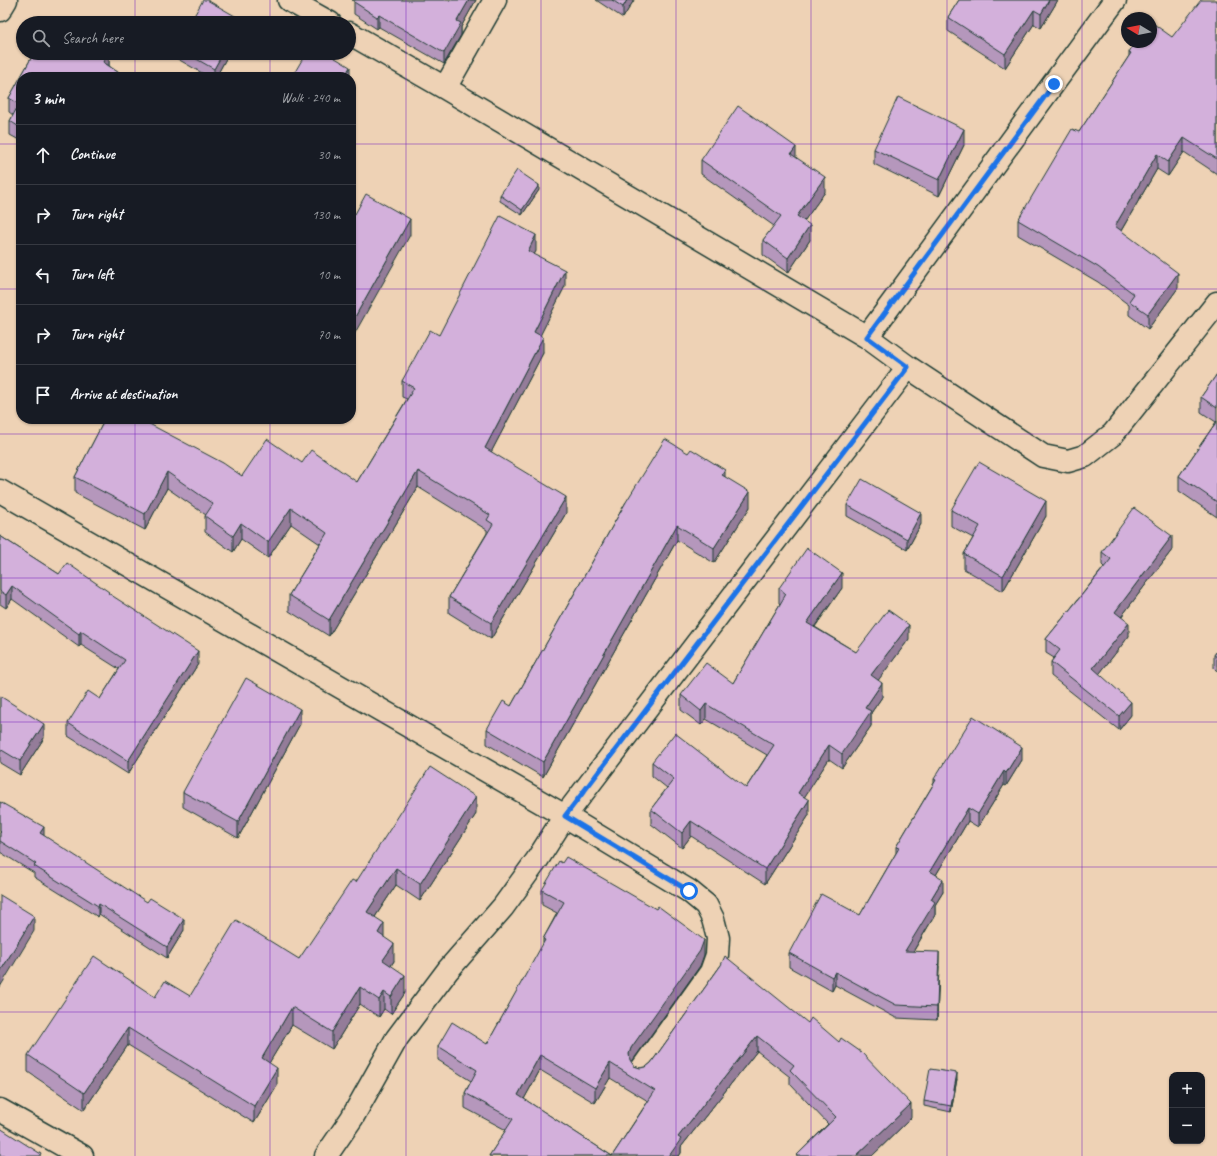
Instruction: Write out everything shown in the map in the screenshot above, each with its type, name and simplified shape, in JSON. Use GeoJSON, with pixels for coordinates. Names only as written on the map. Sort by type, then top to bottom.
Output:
{"type":"FeatureCollection","features":[{"type":"Feature","properties":{"kind":"street"},"geometry":{"type":"LineString","coordinates":[[0,10],[6,0]]}},
{"type":"Feature","properties":{"kind":"street"},"geometry":{"type":"LineString","coordinates":[[289,0],[318,16]]}},
{"type":"Feature","properties":{"kind":"street"},"geometry":{"type":"LineString","coordinates":[[445,88],[495,0]]}},
{"type":"Feature","properties":{"kind":"street"},"geometry":{"type":"LineString","coordinates":[[867,337],[1115,0]]}},
{"type":"Feature","properties":{"kind":"street"},"geometry":{"type":"LineString","coordinates":[[356,38],[445,88],[867,337],[908,367],[1043,456],[1068,461],[1085,456],[1113,434],[1217,303]]}},
{"type":"Feature","properties":{"kind":"street"},"geometry":{"type":"LineString","coordinates":[[326,1156],[352,1118],[397,1038],[448,970],[503,908],[537,860],[565,816],[908,367]]}},
{"type":"Feature","properties":{"kind":"street"},"geometry":{"type":"LineString","coordinates":[[0,490],[565,816],[689,891],[706,905],[713,919],[718,938],[717,955],[711,972],[641,1070]]}},
{"type":"Feature","properties":{"kind":"street"},"geometry":{"type":"LineString","coordinates":[[0,1110],[82,1156]]}},
{"type":"Feature","properties":{"kind":"building"},"geometry":{"type":"Polygon","coordinates":[[[203,0],[207,0],[235,16],[194,16],[203,0]]]}},
{"type":"Feature","properties":{"kind":"building"},"geometry":{"type":"Polygon","coordinates":[[[355,0],[469,0],[457,21],[461,23],[444,53],[379,15],[377,17],[354,2],[355,0]]]}},
{"type":"Feature","properties":{"kind":"building"},"geometry":{"type":"Polygon","coordinates":[[[612,0],[627,0],[623,7],[612,0]]]}},
{"type":"Feature","properties":{"kind":"building"},"geometry":{"type":"Polygon","coordinates":[[[959,0],[1049,0],[1041,14],[1034,10],[1005,54],[948,17],[959,0]]]}},
{"type":"Feature","properties":{"kind":"building"},"geometry":{"type":"Polygon","coordinates":[[[1201,0],[1217,0],[1217,159],[1184,138],[1168,162],[1157,154],[1115,226],[1178,273],[1148,314],[1129,301],[1134,294],[1098,267],[1018,220],[1072,129],[1079,132],[1131,53],[1129,52],[1131,48],[1157,48],[1157,26],[1172,37],[1201,0]]]}},
{"type":"Feature","properties":{"kind":"building"},"geometry":{"type":"Polygon","coordinates":[[[30,60],[104,60],[103,62],[118,72],[23,72],[30,60]]]}},
{"type":"Feature","properties":{"kind":"building"},"geometry":{"type":"Polygon","coordinates":[[[198,60],[219,60],[214,69],[198,60]]]}},
{"type":"Feature","properties":{"kind":"building"},"geometry":{"type":"Polygon","coordinates":[[[302,60],[338,60],[350,67],[347,72],[295,72],[302,60]]]}},
{"type":"Feature","properties":{"kind":"building"},"geometry":{"type":"Polygon","coordinates":[[[16,85],[16,102],[9,98],[16,85]]]}},
{"type":"Feature","properties":{"kind":"building"},"geometry":{"type":"Polygon","coordinates":[[[898,97],[964,129],[939,180],[874,149],[898,97]]]}},
{"type":"Feature","properties":{"kind":"building"},"geometry":{"type":"Polygon","coordinates":[[[738,106],[796,147],[791,154],[825,177],[797,216],[810,225],[788,258],[763,240],[781,216],[701,160],[738,106]]]}},
{"type":"Feature","properties":{"kind":"building"},"geometry":{"type":"Polygon","coordinates":[[[16,110],[16,125],[10,121],[16,110]]]}},
{"type":"Feature","properties":{"kind":"building"},"geometry":{"type":"Polygon","coordinates":[[[517,170],[539,185],[522,210],[500,195],[517,170]]]}},
{"type":"Feature","properties":{"kind":"building"},"geometry":{"type":"Polygon","coordinates":[[[366,194],[410,219],[356,315],[356,212],[366,194]]]}},
{"type":"Feature","properties":{"kind":"building"},"geometry":{"type":"Polygon","coordinates":[[[500,216],[536,235],[528,251],[565,270],[534,332],[543,337],[485,448],[566,497],[491,623],[449,597],[493,524],[487,520],[490,515],[418,471],[329,620],[289,595],[327,533],[291,508],[268,542],[241,523],[233,536],[205,516],[213,504],[167,472],[145,514],[75,477],[102,424],[149,424],[223,463],[242,476],[267,439],[302,463],[311,450],[357,482],[414,388],[402,381],[430,330],[439,335],[500,216]]]}},
{"type":"Feature","properties":{"kind":"building"},"geometry":{"type":"Polygon","coordinates":[[[1217,374],[1217,408],[1201,397],[1217,374]]]}},
{"type":"Feature","properties":{"kind":"building"},"geometry":{"type":"Polygon","coordinates":[[[1217,421],[1217,502],[1179,476],[1217,421]]]}},
{"type":"Feature","properties":{"kind":"building"},"geometry":{"type":"Polygon","coordinates":[[[665,439],[688,453],[691,449],[725,470],[722,475],[750,492],[714,548],[677,525],[543,762],[487,729],[503,701],[511,706],[626,502],[665,439]]]}},
{"type":"Feature","properties":{"kind":"building"},"geometry":{"type":"Polygon","coordinates":[[[979,462],[1046,501],[1003,576],[964,554],[980,526],[951,510],[979,462]]]}},
{"type":"Feature","properties":{"kind":"building"},"geometry":{"type":"Polygon","coordinates":[[[862,479],[921,513],[907,539],[847,505],[862,479]]]}},
{"type":"Feature","properties":{"kind":"building"},"geometry":{"type":"Polygon","coordinates":[[[1134,508],[1172,536],[1115,612],[1129,623],[1093,668],[1131,702],[1119,716],[1051,662],[1060,650],[1046,639],[1111,559],[1102,552],[1134,508]]]}},
{"type":"Feature","properties":{"kind":"building"},"geometry":{"type":"Polygon","coordinates":[[[0,536],[59,574],[67,563],[109,592],[108,593],[198,651],[128,761],[68,723],[88,691],[100,699],[125,660],[81,631],[79,634],[12,586],[6,595],[0,591],[0,536]]]}},
{"type":"Feature","properties":{"kind":"building"},"geometry":{"type":"Polygon","coordinates":[[[807,548],[842,573],[807,623],[856,652],[888,610],[909,625],[871,675],[882,683],[865,708],[871,711],[842,754],[829,745],[798,793],[809,800],[765,869],[691,821],[682,833],[651,809],[674,779],[652,762],[675,733],[746,788],[774,745],[706,704],[701,711],[681,695],[706,663],[733,683],[786,594],[779,588],[807,548]]]}},
{"type":"Feature","properties":{"kind":"building"},"geometry":{"type":"Polygon","coordinates":[[[246,678],[300,709],[238,822],[183,792],[246,678]]]}},
{"type":"Feature","properties":{"kind":"building"},"geometry":{"type":"Polygon","coordinates":[[[0,696],[44,724],[20,761],[0,749],[0,696]]]}},
{"type":"Feature","properties":{"kind":"building"},"geometry":{"type":"Polygon","coordinates":[[[973,716],[1022,747],[1006,773],[1004,771],[978,814],[968,808],[930,871],[943,879],[931,899],[935,902],[905,951],[939,952],[937,1007],[896,1005],[835,972],[832,977],[789,953],[821,894],[860,915],[899,848],[896,847],[936,780],[934,779],[973,716]]]}},
{"type":"Feature","properties":{"kind":"building"},"geometry":{"type":"Polygon","coordinates":[[[430,767],[476,797],[420,884],[396,868],[367,912],[384,923],[378,933],[394,944],[383,960],[405,975],[391,997],[384,992],[379,1000],[360,987],[332,1032],[292,1007],[262,1058],[277,1068],[254,1106],[128,1028],[84,1093],[28,1055],[94,956],[155,997],[165,981],[190,996],[236,920],[299,959],[352,880],[356,882],[430,767]]]}},
{"type":"Feature","properties":{"kind":"building"},"geometry":{"type":"Polygon","coordinates":[[[0,802],[44,827],[40,833],[147,902],[150,898],[184,919],[167,947],[99,904],[98,906],[34,866],[36,864],[0,841],[0,802]]]}},
{"type":"Feature","properties":{"kind":"building"},"geometry":{"type":"Polygon","coordinates":[[[566,857],[656,909],[658,906],[704,940],[700,951],[631,1048],[629,1054],[630,1060],[634,1066],[640,1068],[646,1067],[651,1063],[721,965],[725,956],[808,1023],[811,1018],[839,1042],[841,1038],[861,1052],[911,1104],[856,1156],[796,1156],[836,1117],[790,1070],[794,1065],[757,1036],[678,1137],[681,1139],[669,1156],[612,1156],[489,1156],[513,1119],[465,1093],[477,1070],[438,1046],[452,1022],[487,1044],[545,940],[543,939],[564,902],[542,890],[559,861],[562,863],[566,857]],[[540,1055],[518,1095],[612,1156],[655,1091],[610,1063],[595,1088],[540,1055]]]}},
{"type":"Feature","properties":{"kind":"building"},"geometry":{"type":"Polygon","coordinates":[[[0,895],[34,916],[0,972],[0,895]]]}},
{"type":"Feature","properties":{"kind":"building"},"geometry":{"type":"Polygon","coordinates":[[[930,1069],[957,1073],[951,1106],[924,1101],[930,1069]]]}},
{"type":"Feature","properties":{"kind":"building"},"geometry":{"type":"Polygon","coordinates":[[[0,1128],[41,1154],[40,1156],[0,1156],[0,1128]]]}},
{"type":"Feature","properties":{"kind":"route"},"geometry":{"type":"LineString","coordinates":[[689,891],[565,816],[908,367],[867,337],[1054,84]]}}]}
